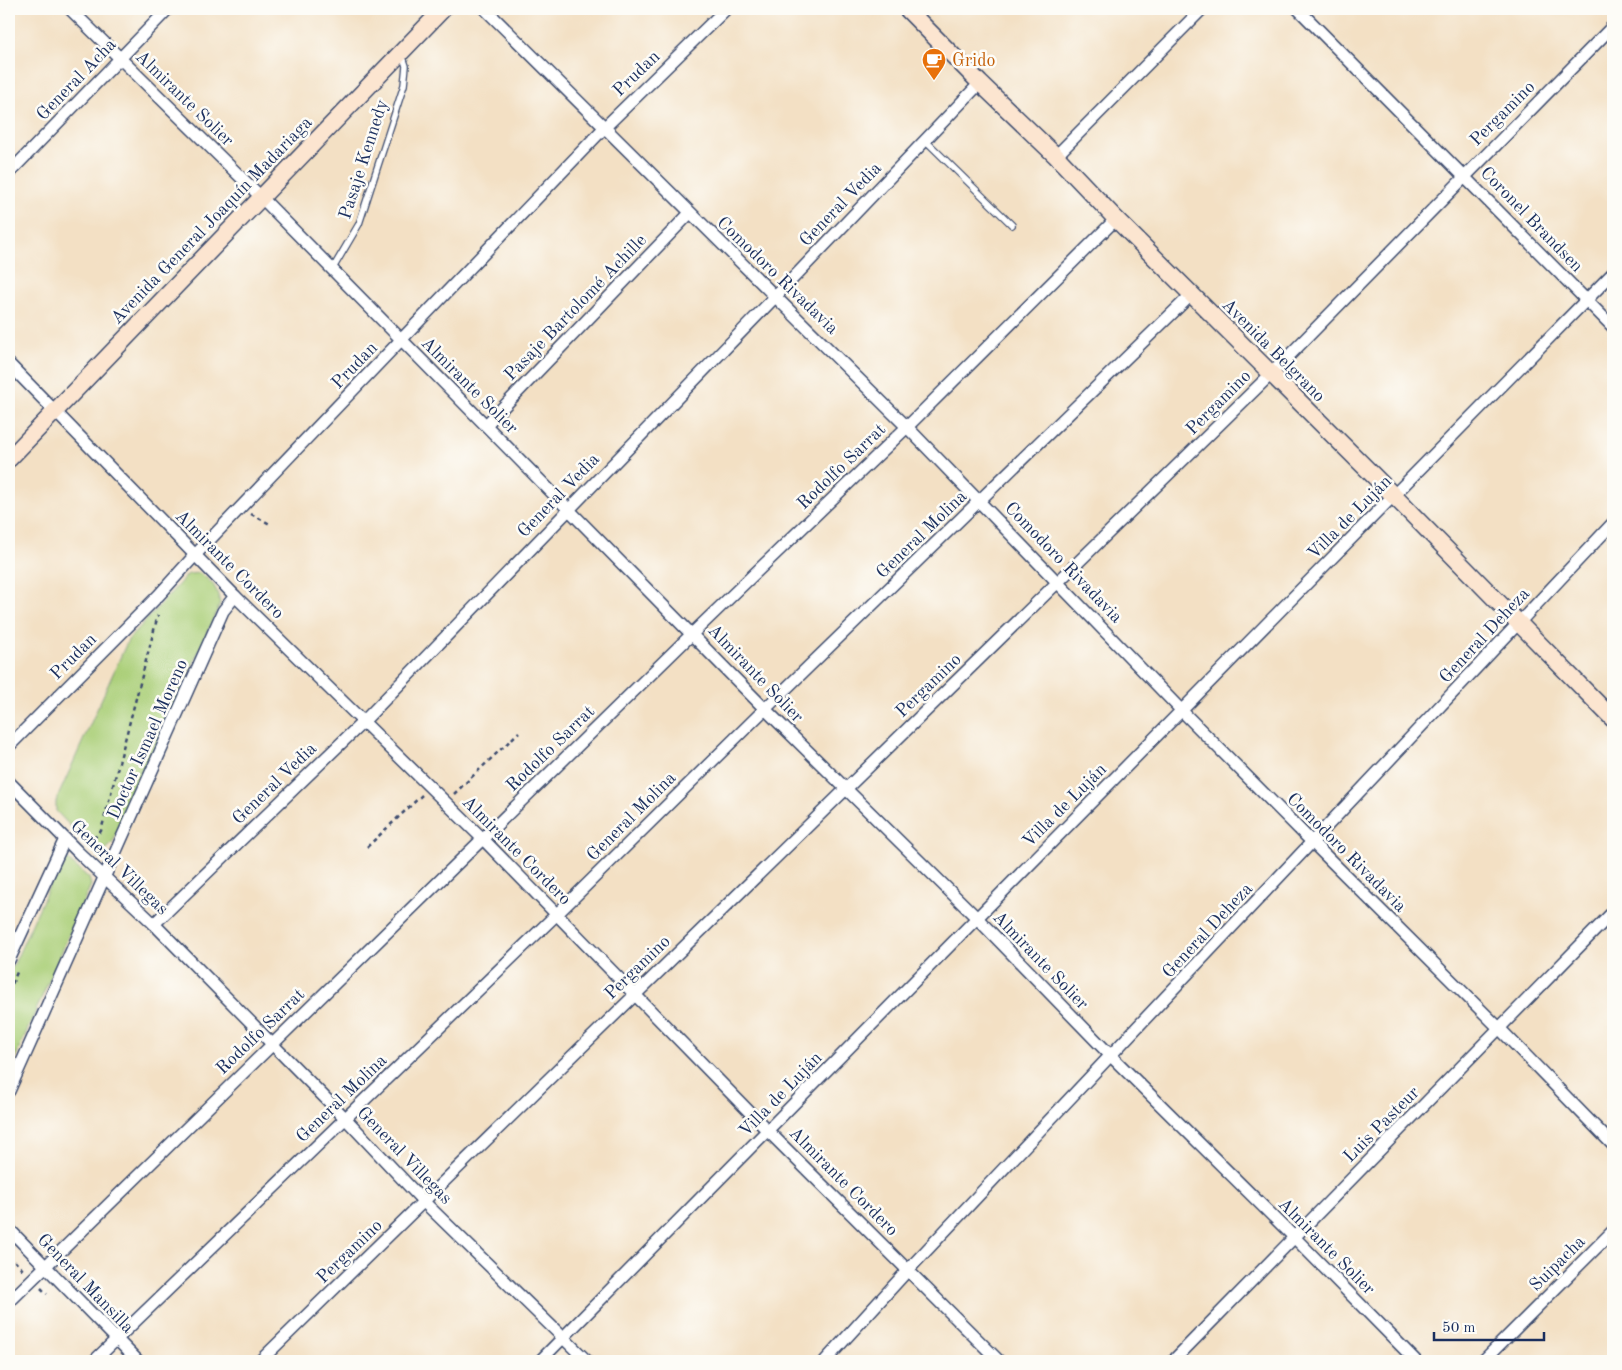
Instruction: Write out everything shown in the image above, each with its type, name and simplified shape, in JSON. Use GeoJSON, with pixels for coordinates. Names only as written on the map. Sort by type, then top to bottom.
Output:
{"type":"FeatureCollection","features":[{"type":"Feature","properties":{"kind":"street","name":"Almirante Solier"},"geometry":{"type":"LineString","coordinates":[[70,9],[261,197],[765,709],[976,918],[1416,1361]]}},
{"type":"Feature","properties":{"kind":"street","name":"General Acha"},"geometry":{"type":"LineString","coordinates":[[9,173],[168,9]]}},
{"type":"Feature","properties":{"kind":"street","name":"Avenida General Joaquín Madariaga"},"geometry":{"type":"LineString","coordinates":[[9,459],[443,9]]}},
{"type":"Feature","properties":{"kind":"street","name":"Comodoro Rivadavia"},"geometry":{"type":"LineString","coordinates":[[485,9],[908,427],[1182,711],[1500,1029],[1613,1145]]}},
{"type":"Feature","properties":{"kind":"street","name":"Prudan"},"geometry":{"type":"LineString","coordinates":[[9,746],[159,595],[196,554],[605,127],[726,9]]}},
{"type":"Feature","properties":{"kind":"street","name":"Avenida Belgrano"},"geometry":{"type":"LineString","coordinates":[[907,9],[1394,496],[1613,720]]}},
{"type":"Feature","properties":{"kind":"street"},"geometry":{"type":"LineString","coordinates":[[1056,156],[1202,9]]}},
{"type":"Feature","properties":{"kind":"street","name":"Coronel Brandsen"},"geometry":{"type":"LineString","coordinates":[[1298,9],[1465,175],[1613,327]]}},
{"type":"Feature","properties":{"kind":"street","name":"Pergamino"},"geometry":{"type":"LineString","coordinates":[[260,1361],[1271,374],[1613,26]]}},
{"type":"Feature","properties":{"kind":"street","name":"General Vedia"},"geometry":{"type":"LineString","coordinates":[[154,924],[364,721],[980,83]]}},
{"type":"Feature","properties":{"kind":"street","name":"Pasaje Bartolomé Achille"},"geometry":{"type":"LineString","coordinates":[[486,425],[690,213]]}},
{"type":"Feature","properties":{"kind":"street","name":"Rodolfo Sarrat"},"geometry":{"type":"LineString","coordinates":[[9,1302],[482,839],[908,427],[1116,219]]}},
{"type":"Feature","properties":{"kind":"street","name":"Villa de Luján"},"geometry":{"type":"LineString","coordinates":[[540,1361],[1613,273]]}},
{"type":"Feature","properties":{"kind":"street","name":"General Molina"},"geometry":{"type":"LineString","coordinates":[[94,1361],[557,914],[1191,295]]}},
{"type":"Feature","properties":{"kind":"street","name":"Almirante Cordero"},"geometry":{"type":"LineString","coordinates":[[9,364],[235,596],[431,787],[768,1131],[999,1361]]}},
{"type":"Feature","properties":{"kind":"street","name":"General Deheza"},"geometry":{"type":"LineString","coordinates":[[825,1361],[908,1270],[1112,1057],[1613,523]]}},
{"type":"Feature","properties":{"kind":"street","name":"Doctor Ismael Moreno"},"geometry":{"type":"LineString","coordinates":[[9,1091],[224,611],[235,596]]}},
{"type":"Feature","properties":{"kind":"street","name":"General Villegas"},"geometry":{"type":"LineString","coordinates":[[9,782],[79,853],[154,924],[345,1118],[424,1202],[586,1361]]}},
{"type":"Feature","properties":{"kind":"street"},"geometry":{"type":"LineString","coordinates":[[9,960],[66,839]]}},
{"type":"Feature","properties":{"kind":"street","name":"Luis Pasteur"},"geometry":{"type":"LineString","coordinates":[[1173,1361],[1613,912]]}},
{"type":"Feature","properties":{"kind":"street","name":"General Mansilla"},"geometry":{"type":"LineString","coordinates":[[9,1229],[138,1361]]}},
{"type":"Feature","properties":{"kind":"street","name":"Suipacha"},"geometry":{"type":"LineString","coordinates":[[1483,1361],[1613,1231]]}},
{"type":"Feature","properties":{"kind":"lane","name":"Pasaje Kennedy"},"geometry":{"type":"LineString","coordinates":[[332,270],[359,224],[404,85],[406,66],[402,52]]}},
{"type":"Feature","properties":{"kind":"lane"},"geometry":{"type":"LineString","coordinates":[[925,140],[1012,225]]}},
{"type":"Feature","properties":{"kind":"path"},"geometry":{"type":"LineString","coordinates":[[249,513],[270,524]]}},
{"type":"Feature","properties":{"kind":"path"},"geometry":{"type":"LineString","coordinates":[[79,853],[101,831],[159,611]]}},
{"type":"Feature","properties":{"kind":"path"},"geometry":{"type":"LineString","coordinates":[[445,802],[519,732]]}},
{"type":"Feature","properties":{"kind":"path"},"geometry":{"type":"LineString","coordinates":[[367,847],[431,787]]}},
{"type":"Feature","properties":{"kind":"path"},"geometry":{"type":"LineString","coordinates":[[9,991],[21,964]]}},
{"type":"Feature","properties":{"kind":"green space"},"geometry":{"type":"Polygon","coordinates":[[[199,573],[214,586],[220,604],[112,844],[104,851],[94,851],[56,811],[56,801],[128,640],[188,574],[199,573]]]}},
{"type":"Feature","properties":{"kind":"green space"},"geometry":{"type":"Polygon","coordinates":[[[67,859],[89,878],[91,885],[9,1072],[9,975],[60,862],[67,859]]]}},
{"type":"Feature","properties":{"kind":"place","name":"Grido"},"geometry":{"type":"Point","coordinates":[934,81]}}]}
